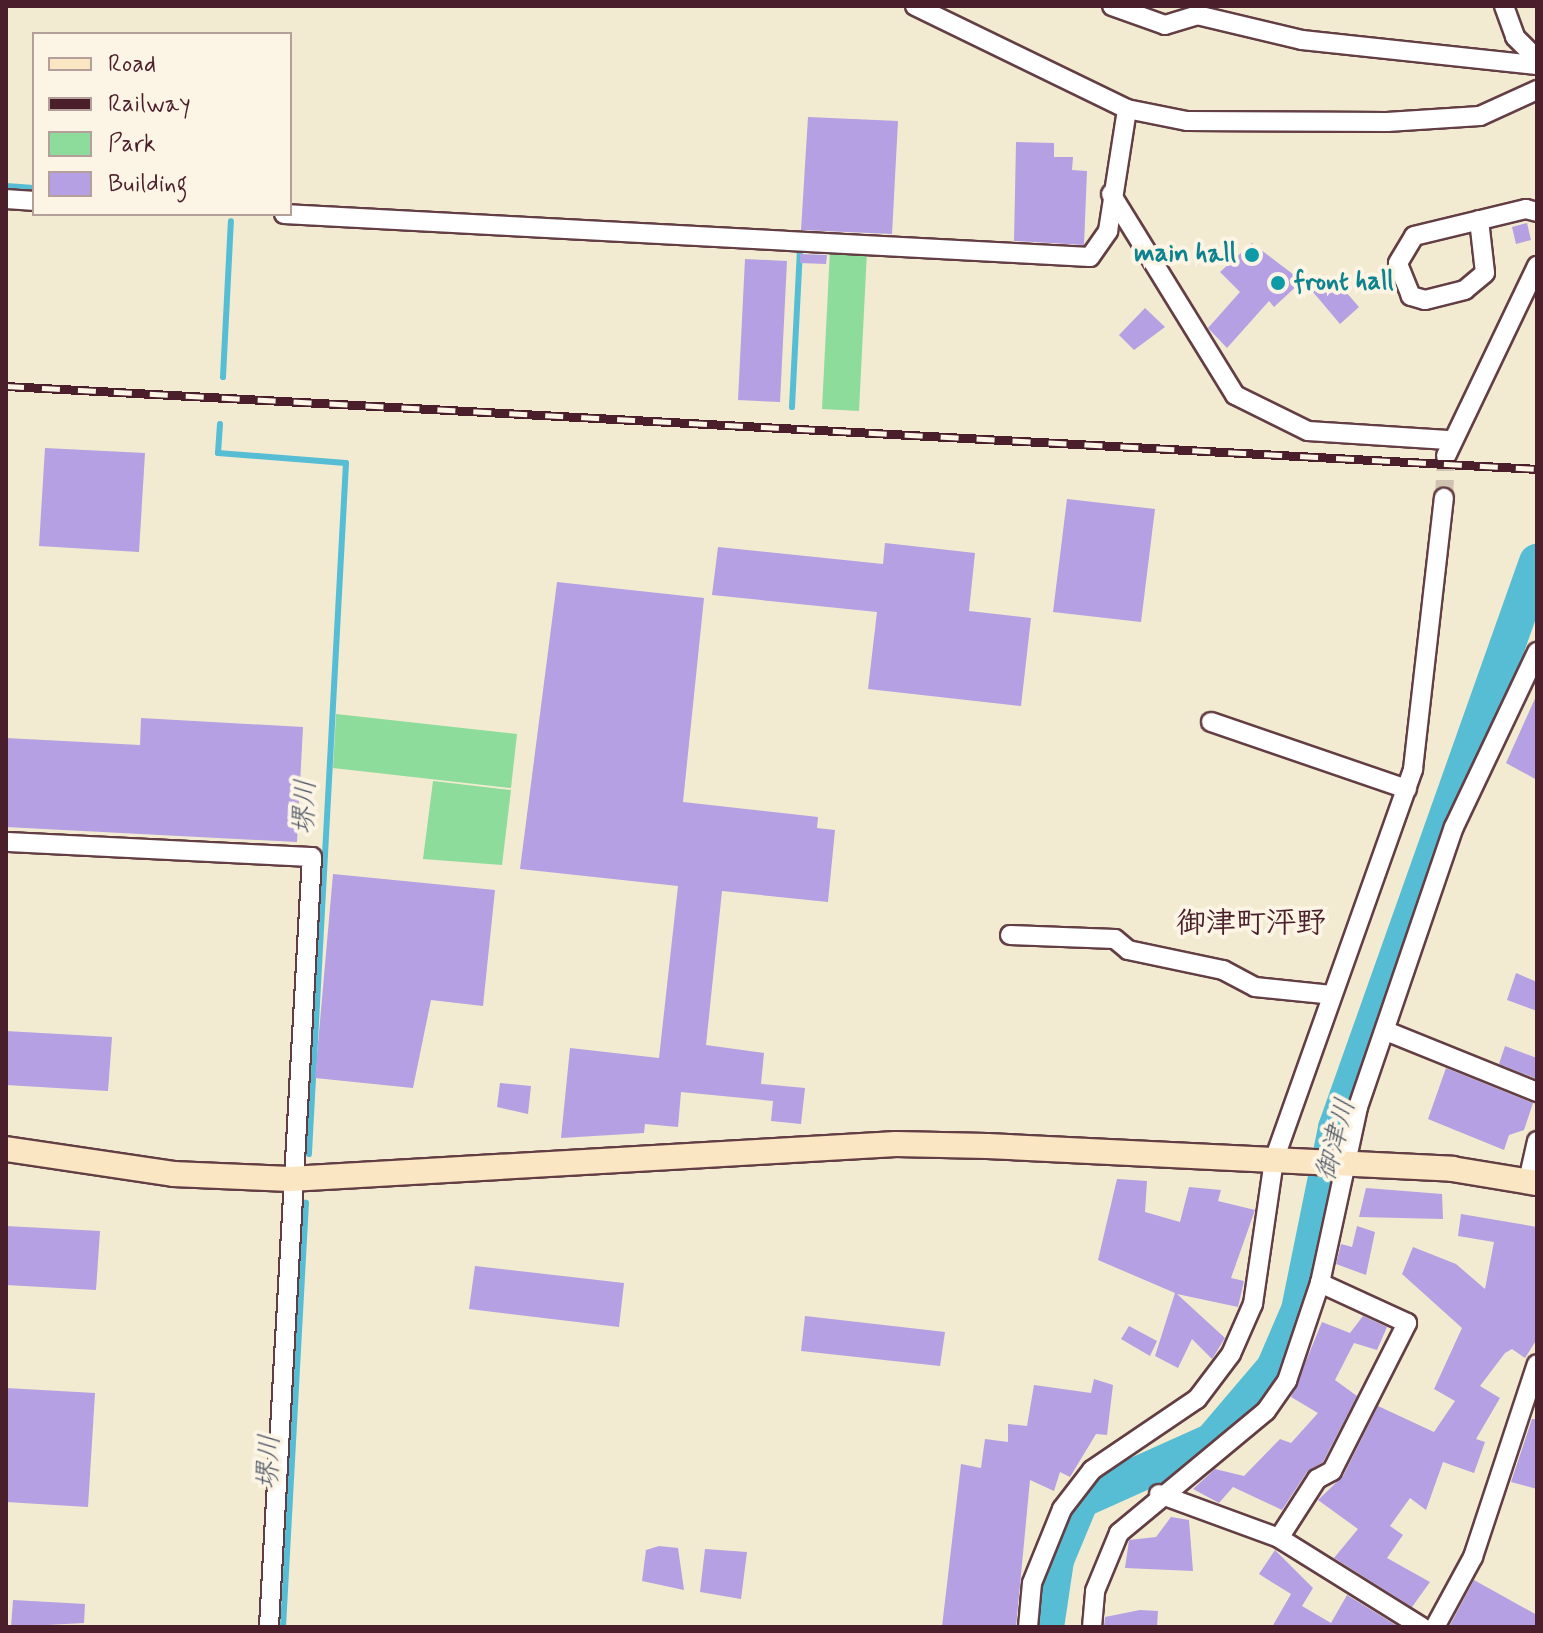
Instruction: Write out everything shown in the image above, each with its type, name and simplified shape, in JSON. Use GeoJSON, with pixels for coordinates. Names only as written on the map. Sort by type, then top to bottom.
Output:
{"type":"FeatureCollection","features":[{"type":"Feature","properties":{"kind":"street"},"geometry":{"type":"LineString","coordinates":[[1112,6],[1165,25],[1197,15],[1302,40],[1537,65]]}},
{"type":"Feature","properties":{"kind":"street"},"geometry":{"type":"LineString","coordinates":[[1504,6],[1515,37],[1537,59]]}},
{"type":"Feature","properties":{"kind":"street"},"geometry":{"type":"LineString","coordinates":[[924,8],[1127,109],[1187,121],[1387,122],[1480,116],[1537,90]]}},
{"type":"Feature","properties":{"kind":"street"},"geometry":{"type":"LineString","coordinates":[[292,214],[1090,257],[1108,231],[1111,194],[1127,109]]}},
{"type":"Feature","properties":{"kind":"street"},"geometry":{"type":"LineString","coordinates":[[1111,194],[1235,395],[1308,431],[1447,448],[1537,266]]}},
{"type":"Feature","properties":{"kind":"street"},"geometry":{"type":"LineString","coordinates":[[6,199],[32,201]]}},
{"type":"Feature","properties":{"kind":"street"},"geometry":{"type":"LineString","coordinates":[[1479,220],[1485,273],[1465,290],[1425,300],[1411,296],[1398,263],[1414,236],[1479,220],[1537,212]]}},
{"type":"Feature","properties":{"kind":"street"},"geometry":{"type":"LineString","coordinates":[[1028,1627],[1032,1583],[1062,1509],[1092,1470],[1197,1399],[1231,1354],[1253,1304],[1277,1160],[1332,995],[1407,789],[1444,498]]}},
{"type":"Feature","properties":{"kind":"street"},"geometry":{"type":"LineString","coordinates":[[1092,1627],[1095,1591],[1119,1533],[1159,1494],[1266,1411],[1301,1347],[1320,1283],[1342,1163],[1454,827],[1537,652]]}},
{"type":"Feature","properties":{"kind":"street"},"geometry":{"type":"LineString","coordinates":[[1211,722],[1407,789]]}},
{"type":"Feature","properties":{"kind":"street"},"geometry":{"type":"LineString","coordinates":[[6,842],[312,857],[290,1179],[269,1627]]}},
{"type":"Feature","properties":{"kind":"street"},"geometry":{"type":"LineString","coordinates":[[1010,935],[1115,939],[1128,950],[1223,970],[1255,987],[1332,995]]}},
{"type":"Feature","properties":{"kind":"street"},"geometry":{"type":"LineString","coordinates":[[1386,1031],[1537,1092]]}},
{"type":"Feature","properties":{"kind":"street"},"geometry":{"type":"LineString","coordinates":[[6,1149],[173,1174],[290,1179],[896,1144],[1342,1163],[1533,1182],[1537,1141]]}},
{"type":"Feature","properties":{"kind":"street"},"geometry":{"type":"LineString","coordinates":[[1279,1538],[1317,1479],[1332,1471],[1407,1323],[1320,1283]]}},
{"type":"Feature","properties":{"kind":"street"},"geometry":{"type":"LineString","coordinates":[[1435,1627],[1473,1557],[1537,1364]]}},
{"type":"Feature","properties":{"kind":"street"},"geometry":{"type":"LineString","coordinates":[[1159,1494],[1279,1538],[1422,1627]]}},
{"type":"Feature","properties":{"kind":"green space"},"geometry":{"type":"Polygon","coordinates":[[[830,250],[867,251],[859,411],[822,409],[830,250]]]}},
{"type":"Feature","properties":{"kind":"green space"},"geometry":{"type":"Polygon","coordinates":[[[336,714],[517,734],[511,788],[333,768],[336,714]]]}},
{"type":"Feature","properties":{"kind":"green space"},"geometry":{"type":"Polygon","coordinates":[[[433,781],[511,790],[502,865],[423,859],[433,781]]]}},
{"type":"Feature","properties":{"kind":"water"},"geometry":{"type":"Polygon","coordinates":[[[1078,1502],[1048,1627],[1040,1627],[1043,1586],[1078,1502]]]}},
{"type":"Feature","properties":{"kind":"building"},"geometry":{"type":"Polygon","coordinates":[[[808,117],[898,121],[892,234],[801,230],[808,117]]]}},
{"type":"Feature","properties":{"kind":"building"},"geometry":{"type":"Polygon","coordinates":[[[1016,142],[1054,143],[1054,157],[1073,157],[1072,170],[1087,171],[1084,245],[1014,241],[1016,142]]]}},
{"type":"Feature","properties":{"kind":"building"},"geometry":{"type":"Polygon","coordinates":[[[1527,223],[1531,240],[1516,244],[1512,227],[1527,223]]]}},
{"type":"Feature","properties":{"kind":"building"},"geometry":{"type":"Polygon","coordinates":[[[1252,243],[1302,281],[1274,307],[1269,301],[1227,348],[1208,328],[1240,292],[1220,272],[1252,243]]]}},
{"type":"Feature","properties":{"kind":"building"},"geometry":{"type":"Polygon","coordinates":[[[800,254],[827,255],[826,264],[800,263],[800,254]]]}},
{"type":"Feature","properties":{"kind":"building"},"geometry":{"type":"Polygon","coordinates":[[[745,259],[787,261],[780,402],[738,400],[745,259]]]}},
{"type":"Feature","properties":{"kind":"building"},"geometry":{"type":"Polygon","coordinates":[[[1332,276],[1359,307],[1340,324],[1313,292],[1332,276]]]}},
{"type":"Feature","properties":{"kind":"building"},"geometry":{"type":"Polygon","coordinates":[[[1145,308],[1165,327],[1134,350],[1119,335],[1145,308]]]}},
{"type":"Feature","properties":{"kind":"building"},"geometry":{"type":"Polygon","coordinates":[[[45,448],[145,453],[139,552],[39,546],[45,448]]]}},
{"type":"Feature","properties":{"kind":"building"},"geometry":{"type":"Polygon","coordinates":[[[1067,499],[1155,509],[1141,622],[1053,612],[1067,499]]]}},
{"type":"Feature","properties":{"kind":"building"},"geometry":{"type":"Polygon","coordinates":[[[885,543],[975,553],[969,611],[1031,618],[1021,706],[868,689],[877,612],[712,595],[718,547],[883,564],[885,543]]]}},
{"type":"Feature","properties":{"kind":"building"},"geometry":{"type":"Polygon","coordinates":[[[557,582],[704,598],[683,802],[818,817],[817,828],[835,830],[828,902],[722,891],[706,1045],[764,1053],[761,1084],[805,1088],[801,1124],[771,1121],[773,1101],[681,1092],[678,1127],[645,1124],[644,1133],[561,1138],[570,1048],[659,1058],[678,886],[520,869],[557,582]]]}},
{"type":"Feature","properties":{"kind":"building"},"geometry":{"type":"Polygon","coordinates":[[[1537,694],[1537,780],[1506,763],[1537,694]]]}},
{"type":"Feature","properties":{"kind":"building"},"geometry":{"type":"Polygon","coordinates":[[[141,718],[303,727],[297,842],[6,827],[6,738],[140,745],[141,718]]]}},
{"type":"Feature","properties":{"kind":"building"},"geometry":{"type":"Polygon","coordinates":[[[333,874],[495,890],[483,1006],[431,1000],[413,1088],[315,1078],[333,874]]]}},
{"type":"Feature","properties":{"kind":"building"},"geometry":{"type":"Polygon","coordinates":[[[1516,973],[1537,982],[1537,1011],[1507,1000],[1516,973]]]}},
{"type":"Feature","properties":{"kind":"building"},"geometry":{"type":"Polygon","coordinates":[[[6,1031],[112,1037],[108,1091],[6,1085],[6,1031]]]}},
{"type":"Feature","properties":{"kind":"building"},"geometry":{"type":"Polygon","coordinates":[[[1505,1046],[1537,1058],[1537,1079],[1499,1064],[1505,1046]]]}},
{"type":"Feature","properties":{"kind":"building"},"geometry":{"type":"Polygon","coordinates":[[[1446,1068],[1533,1103],[1524,1130],[1509,1135],[1504,1150],[1428,1119],[1446,1068]]]}},
{"type":"Feature","properties":{"kind":"building"},"geometry":{"type":"Polygon","coordinates":[[[500,1083],[531,1086],[528,1114],[497,1107],[500,1083]]]}},
{"type":"Feature","properties":{"kind":"building"},"geometry":{"type":"Polygon","coordinates":[[[1117,1179],[1147,1181],[1145,1212],[1180,1222],[1189,1187],[1221,1190],[1218,1201],[1255,1210],[1231,1278],[1244,1281],[1238,1307],[1177,1294],[1225,1338],[1212,1359],[1192,1339],[1178,1368],[1155,1356],[1175,1293],[1098,1260],[1117,1179]]]}},
{"type":"Feature","properties":{"kind":"building"},"geometry":{"type":"Polygon","coordinates":[[[1366,1188],[1442,1194],[1443,1219],[1359,1217],[1366,1188]]]}},
{"type":"Feature","properties":{"kind":"building"},"geometry":{"type":"Polygon","coordinates":[[[1461,1214],[1537,1227],[1537,1339],[1525,1358],[1512,1349],[1505,1353],[1480,1386],[1500,1398],[1476,1439],[1485,1442],[1474,1473],[1443,1462],[1426,1510],[1410,1498],[1390,1526],[1403,1535],[1387,1558],[1430,1582],[1412,1607],[1334,1558],[1358,1529],[1318,1500],[1343,1476],[1378,1406],[1434,1432],[1455,1401],[1434,1389],[1462,1328],[1402,1274],[1413,1247],[1456,1264],[1485,1289],[1494,1242],[1458,1236],[1461,1214]]]}},
{"type":"Feature","properties":{"kind":"building"},"geometry":{"type":"Polygon","coordinates":[[[6,1226],[100,1231],[96,1290],[6,1285],[6,1226]]]}},
{"type":"Feature","properties":{"kind":"building"},"geometry":{"type":"Polygon","coordinates":[[[1357,1226],[1375,1232],[1366,1275],[1336,1264],[1341,1244],[1352,1247],[1357,1226]]]}},
{"type":"Feature","properties":{"kind":"building"},"geometry":{"type":"Polygon","coordinates":[[[475,1266],[624,1283],[619,1327],[469,1309],[475,1266]]]}},
{"type":"Feature","properties":{"kind":"building"},"geometry":{"type":"Polygon","coordinates":[[[805,1316],[945,1332],[940,1366],[801,1351],[805,1316]]]}},
{"type":"Feature","properties":{"kind":"building"},"geometry":{"type":"Polygon","coordinates":[[[1363,1316],[1387,1327],[1377,1350],[1354,1343],[1335,1380],[1357,1396],[1323,1462],[1307,1472],[1282,1510],[1233,1487],[1219,1503],[1193,1489],[1215,1469],[1244,1476],[1280,1439],[1291,1443],[1318,1413],[1291,1397],[1322,1322],[1350,1333],[1363,1316]]]}},
{"type":"Feature","properties":{"kind":"building"},"geometry":{"type":"Polygon","coordinates":[[[1129,1326],[1157,1341],[1150,1356],[1121,1339],[1129,1326]]]}},
{"type":"Feature","properties":{"kind":"building"},"geometry":{"type":"Polygon","coordinates":[[[1094,1379],[1113,1385],[1107,1435],[1096,1434],[1070,1477],[1060,1472],[1054,1491],[1030,1480],[1016,1627],[942,1627],[961,1464],[981,1468],[985,1439],[1008,1442],[1008,1424],[1027,1426],[1034,1385],[1091,1393],[1094,1379]]]}},
{"type":"Feature","properties":{"kind":"building"},"geometry":{"type":"Polygon","coordinates":[[[6,1388],[95,1393],[88,1507],[6,1502],[6,1388]]]}},
{"type":"Feature","properties":{"kind":"building"},"geometry":{"type":"Polygon","coordinates":[[[1532,1419],[1537,1419],[1537,1489],[1511,1482],[1532,1419]]]}},
{"type":"Feature","properties":{"kind":"building"},"geometry":{"type":"Polygon","coordinates":[[[1171,1517],[1189,1520],[1193,1571],[1125,1568],[1129,1540],[1156,1537],[1171,1517]]]}},
{"type":"Feature","properties":{"kind":"building"},"geometry":{"type":"Polygon","coordinates":[[[659,1546],[678,1548],[684,1590],[642,1581],[646,1550],[659,1546]]]}},
{"type":"Feature","properties":{"kind":"building"},"geometry":{"type":"Polygon","coordinates":[[[705,1549],[747,1552],[741,1599],[700,1592],[705,1549]]]}},
{"type":"Feature","properties":{"kind":"building"},"geometry":{"type":"Polygon","coordinates":[[[1275,1550],[1313,1588],[1302,1606],[1331,1623],[1347,1595],[1399,1627],[1272,1627],[1291,1594],[1259,1574],[1275,1550]]]}},
{"type":"Feature","properties":{"kind":"building"},"geometry":{"type":"Polygon","coordinates":[[[1474,1580],[1537,1615],[1537,1627],[1449,1627],[1474,1580]]]}},
{"type":"Feature","properties":{"kind":"building"},"geometry":{"type":"Polygon","coordinates":[[[13,1600],[85,1604],[84,1623],[11,1627],[13,1600]]]}},
{"type":"Feature","properties":{"kind":"building"},"geometry":{"type":"Polygon","coordinates":[[[1140,1610],[1158,1611],[1157,1627],[1104,1627],[1105,1617],[1140,1610]]]}},
{"type":"Feature","properties":{"kind":"waterway"},"geometry":{"type":"LineString","coordinates":[[6,186],[32,188]]}},
{"type":"Feature","properties":{"kind":"waterway"},"geometry":{"type":"LineString","coordinates":[[223,377],[231,221]]}},
{"type":"Feature","properties":{"kind":"waterway"},"geometry":{"type":"LineString","coordinates":[[792,407],[800,248]]}},
{"type":"Feature","properties":{"kind":"waterway","name":"堺川"},"geometry":{"type":"LineString","coordinates":[[220,424],[218,453],[346,463],[309,1154]]}},
{"type":"Feature","properties":{"kind":"waterway","name":"御津川"},"geometry":{"type":"LineString","coordinates":[[1046,1627],[1056,1560],[1081,1500],[1212,1441],[1274,1368],[1299,1310],[1336,1128],[1537,562]]}},
{"type":"Feature","properties":{"kind":"waterway","name":"堺川"},"geometry":{"type":"LineString","coordinates":[[283,1627],[306,1203]]}},
{"type":"Feature","properties":{"kind":"tunnel"},"geometry":{"type":"LineString","coordinates":[[1444,498],[1446,456]]}},
{"type":"Feature","properties":{"kind":"railway"},"geometry":{"type":"LineString","coordinates":[[6,386],[1537,469]]}},
{"type":"Feature","properties":{"kind":"place","name":"main hall"},"geometry":{"type":"Point","coordinates":[1252,255]}},
{"type":"Feature","properties":{"kind":"place","name":"front hall"},"geometry":{"type":"Point","coordinates":[1278,283]}},
{"type":"Feature","properties":{"kind":"district","name":"御津町泙野"},"geometry":{"type":"Point","coordinates":[1251,924]}}]}
